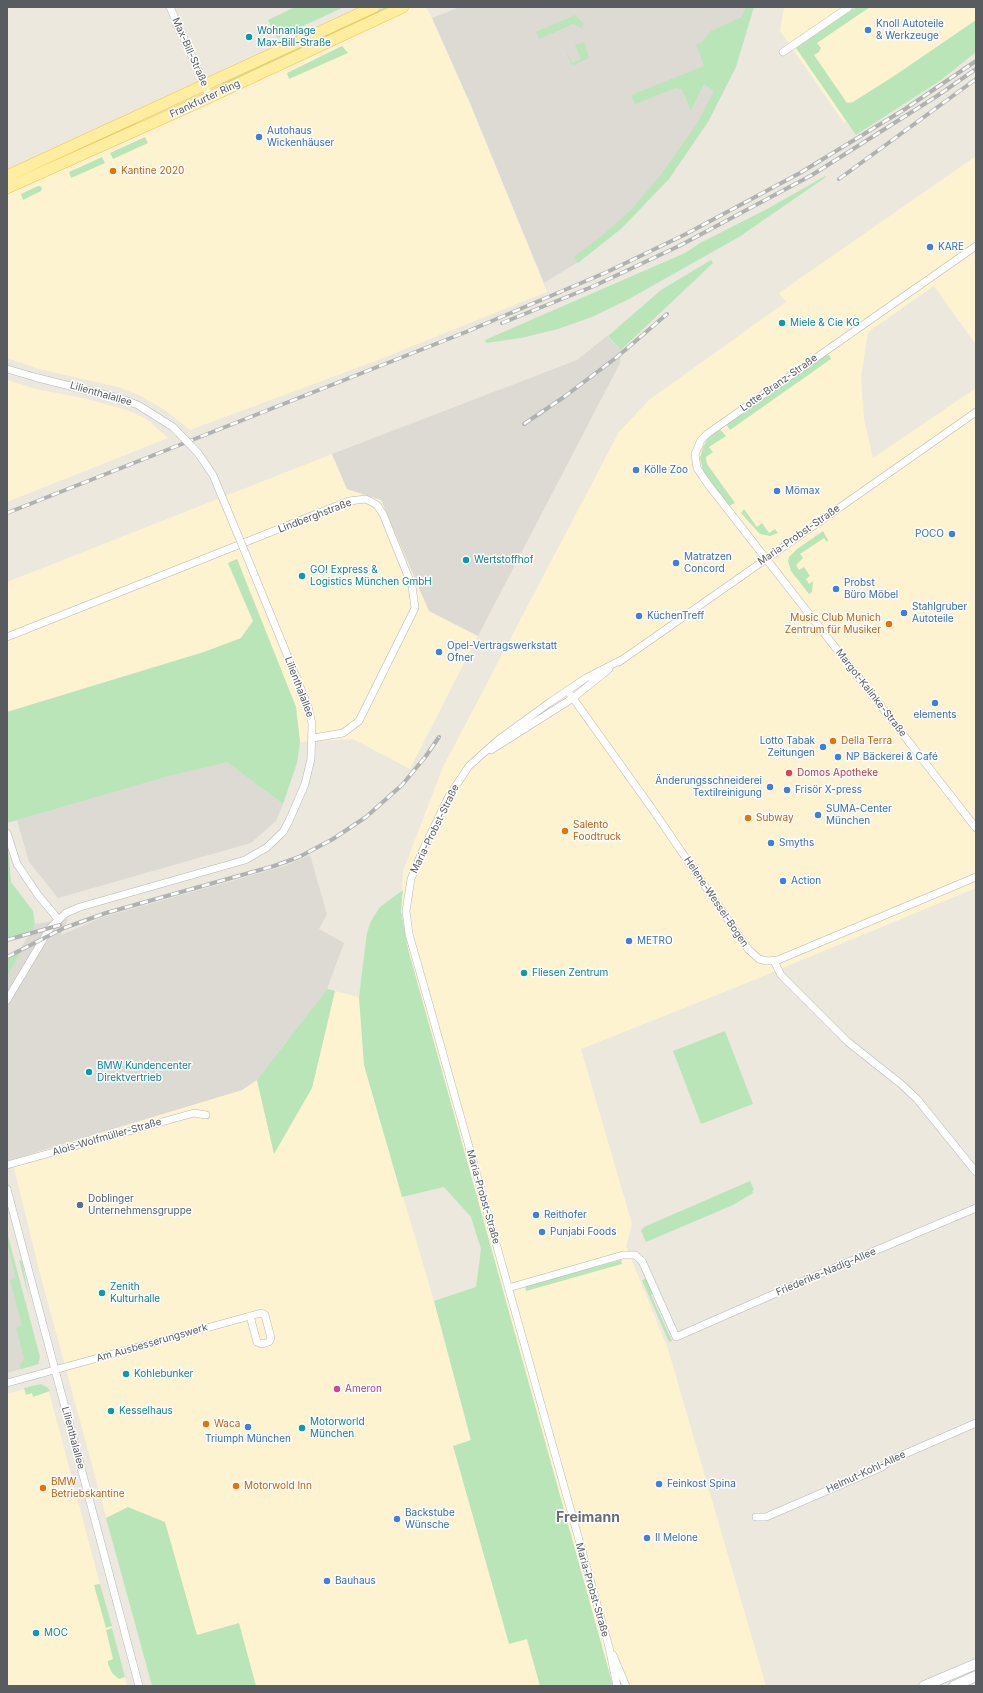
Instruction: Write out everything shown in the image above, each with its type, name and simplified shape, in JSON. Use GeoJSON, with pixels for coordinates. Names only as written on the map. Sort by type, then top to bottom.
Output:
{"type":"FeatureCollection","features":[{"type":"Feature","properties":{"kind":"main road","name":"Frankfurter Ring"},"geometry":{"type":"LineString","coordinates":[[7,176],[206,86],[374,7]]}},
{"type":"Feature","properties":{"kind":"main road","name":"Frankfurter Ring"},"geometry":{"type":"LineString","coordinates":[[7,188],[210,97],[403,7]]}},
{"type":"Feature","properties":{"kind":"main road"},"geometry":{"type":"LineString","coordinates":[[924,1686],[976,1664]]}},
{"type":"Feature","properties":{"kind":"main road"},"geometry":{"type":"LineString","coordinates":[[954,1686],[976,1676]]}},
{"type":"Feature","properties":{"kind":"street","name":"Max-Bill-Straße"},"geometry":{"type":"LineString","coordinates":[[170,7],[210,97]]}},
{"type":"Feature","properties":{"kind":"street"},"geometry":{"type":"LineString","coordinates":[[783,52],[849,7]]}},
{"type":"Feature","properties":{"kind":"street","name":"Lotte-Branz-Straße"},"geometry":{"type":"LineString","coordinates":[[766,558],[697,468],[694,454],[701,440],[727,420],[976,246]]}},
{"type":"Feature","properties":{"kind":"street","name":"Lilienthalallee"},"geometry":{"type":"LineString","coordinates":[[7,369],[38,378],[109,394],[133,403],[160,418],[178,432],[198,453],[213,475],[308,706],[313,738],[313,751],[309,770],[294,813],[283,832],[266,848],[252,857],[236,863],[80,907],[58,919],[44,937],[7,1000]]}},
{"type":"Feature","properties":{"kind":"street","name":"Maria-Probst-Straße"},"geometry":{"type":"LineString","coordinates":[[477,758],[573,698],[623,659],[976,412]]}},
{"type":"Feature","properties":{"kind":"street","name":"Lindberghstraße"},"geometry":{"type":"LineString","coordinates":[[7,637],[349,501],[369,500],[377,505],[383,514],[412,586],[415,608],[359,721],[343,733],[313,738]]}},
{"type":"Feature","properties":{"kind":"street","name":"Margot-Kalinke-Straße"},"geometry":{"type":"LineString","coordinates":[[766,558],[976,828]]}},
{"type":"Feature","properties":{"kind":"street","name":"Maria-Probst-Straße"},"geometry":{"type":"LineString","coordinates":[[617,1686],[609,1647],[413,948],[406,911],[411,879],[422,852],[449,796],[461,777],[477,758],[498,740],[568,690],[586,678],[623,659]]}},
{"type":"Feature","properties":{"kind":"street","name":"Helene-Wessel-Bogen"},"geometry":{"type":"LineString","coordinates":[[568,690],[653,810],[748,949],[759,959],[774,961]]}},
{"type":"Feature","properties":{"kind":"street"},"geometry":{"type":"LineString","coordinates":[[7,833],[17,864],[38,895],[58,919]]}},
{"type":"Feature","properties":{"kind":"street"},"geometry":{"type":"LineString","coordinates":[[976,877],[774,961],[781,975],[848,1042],[913,1095],[976,1172]]}},
{"type":"Feature","properties":{"kind":"street","name":"Alois-Wolfmüller-Straße"},"geometry":{"type":"LineString","coordinates":[[7,1165],[194,1113],[206,1116]]}},
{"type":"Feature","properties":{"kind":"street","name":"Lilienthalallee"},"geometry":{"type":"LineString","coordinates":[[7,1189],[139,1686]]}},
{"type":"Feature","properties":{"kind":"street","name":"Friederike-Nadig-Allee"},"geometry":{"type":"LineString","coordinates":[[508,1288],[623,1255],[635,1255],[642,1261],[676,1337],[976,1208]]}},
{"type":"Feature","properties":{"kind":"street","name":"Am Ausbesserungswerk"},"geometry":{"type":"LineString","coordinates":[[7,1383],[55,1370],[250,1316],[261,1313],[265,1315],[271,1338],[268,1342],[262,1344],[257,1342],[250,1316]]}},
{"type":"Feature","properties":{"kind":"street","name":"Helmut-Kohl-Allee"},"geometry":{"type":"LineString","coordinates":[[756,1517],[766,1517],[882,1467],[891,1460],[976,1423]]}},
{"type":"Feature","properties":{"kind":"street","name":"Maria-Probst-Straße"},"geometry":{"type":"LineString","coordinates":[[609,1647],[626,1686]]}},
{"type":"Feature","properties":{"kind":"shaded area"},"geometry":{"type":"Polygon","coordinates":[[[408,7],[426,7],[432,18],[470,103],[547,292],[373,362],[190,430],[165,410],[139,395],[118,387],[39,369],[7,358],[7,192],[408,7]]]}},
{"type":"Feature","properties":{"kind":"shaded area"},"geometry":{"type":"Polygon","coordinates":[[[460,7],[754,7],[718,99],[622,228],[578,262],[544,283],[470,103],[432,18],[460,7]]]}},
{"type":"Feature","properties":{"kind":"shaded area"},"geometry":{"type":"Polygon","coordinates":[[[784,7],[976,7],[976,35],[844,123],[780,31],[784,7]]]}},
{"type":"Feature","properties":{"kind":"shaded area"},"geometry":{"type":"Polygon","coordinates":[[[976,156],[976,345],[934,286],[868,332],[861,377],[864,419],[873,458],[976,388],[976,888],[732,989],[581,1049],[632,1224],[626,1246],[668,1349],[766,1686],[613,1686],[408,949],[401,911],[403,871],[443,767],[619,432],[649,400],[786,302],[779,293],[976,156]]]}},
{"type":"Feature","properties":{"kind":"shaded area"},"geometry":{"type":"Polygon","coordinates":[[[607,336],[621,350],[620,363],[478,636],[429,611],[381,500],[347,489],[332,454],[577,360],[607,336]]]}},
{"type":"Feature","properties":{"kind":"shaded area"},"geometry":{"type":"Polygon","coordinates":[[[7,380],[36,389],[87,399],[127,410],[145,418],[168,438],[7,502],[7,380]]]}},
{"type":"Feature","properties":{"kind":"shaded area"},"geometry":{"type":"Polygon","coordinates":[[[332,454],[347,489],[381,500],[429,611],[478,636],[410,769],[353,739],[300,742],[296,707],[237,559],[228,563],[253,621],[241,638],[213,649],[7,712],[7,582],[332,454]]]}},
{"type":"Feature","properties":{"kind":"shaded area"},"geometry":{"type":"Polygon","coordinates":[[[225,760],[283,804],[276,821],[251,843],[58,898],[29,862],[17,820],[225,760]]]}},
{"type":"Feature","properties":{"kind":"shaded area"},"geometry":{"type":"Polygon","coordinates":[[[310,855],[327,914],[319,929],[344,943],[327,989],[257,1080],[242,1090],[7,1161],[7,961],[17,955],[35,924],[68,919],[61,935],[103,917],[285,866],[310,855]]]}},
{"type":"Feature","properties":{"kind":"shaded area"},"geometry":{"type":"Polygon","coordinates":[[[335,991],[359,997],[364,1065],[434,1301],[471,1441],[540,1686],[152,1686],[39,1270],[12,1160],[242,1090],[257,1080],[274,1153],[312,1088],[335,991]]]}},
{"type":"Feature","properties":{"kind":"shaded area"},"geometry":{"type":"Polygon","coordinates":[[[7,1244],[39,1357],[39,1364],[7,1373],[7,1244]]]}},
{"type":"Feature","properties":{"kind":"shaded area"},"geometry":{"type":"Polygon","coordinates":[[[37,1386],[46,1389],[49,1392],[127,1686],[7,1686],[7,1394],[37,1386]]]}},
{"type":"Feature","properties":{"kind":"green space"},"geometry":{"type":"Polygon","coordinates":[[[295,7],[344,7],[277,38],[268,20],[295,7]]]}},
{"type":"Feature","properties":{"kind":"green space"},"geometry":{"type":"Polygon","coordinates":[[[385,7],[393,7],[222,86],[221,83],[385,7]]]}},
{"type":"Feature","properties":{"kind":"green space"},"geometry":{"type":"Polygon","coordinates":[[[745,7],[754,7],[736,67],[708,122],[669,179],[622,228],[578,263],[574,257],[604,234],[631,210],[660,176],[696,125],[714,91],[704,84],[691,110],[682,90],[676,88],[635,104],[631,95],[704,66],[696,44],[702,42],[711,31],[742,17],[745,7]]]}},
{"type":"Feature","properties":{"kind":"green space"},"geometry":{"type":"Polygon","coordinates":[[[856,7],[870,7],[817,43],[821,48],[819,52],[814,55],[847,103],[853,102],[894,76],[976,20],[976,52],[941,80],[856,135],[796,48],[856,7]]]}},
{"type":"Feature","properties":{"kind":"green space"},"geometry":{"type":"Polygon","coordinates":[[[575,15],[584,24],[582,28],[573,24],[539,39],[536,32],[575,15]]]}},
{"type":"Feature","properties":{"kind":"green space"},"geometry":{"type":"Polygon","coordinates":[[[584,42],[589,58],[574,65],[571,64],[565,49],[572,63],[581,59],[575,45],[584,42]]]}},
{"type":"Feature","properties":{"kind":"green space"},"geometry":{"type":"Polygon","coordinates":[[[342,46],[348,53],[289,79],[287,73],[342,46]]]}},
{"type":"Feature","properties":{"kind":"green space"},"geometry":{"type":"Polygon","coordinates":[[[155,113],[133,125],[7,184],[7,181],[155,113]]]}},
{"type":"Feature","properties":{"kind":"green space"},"geometry":{"type":"Polygon","coordinates":[[[145,137],[148,143],[113,159],[110,153],[145,137]]]}},
{"type":"Feature","properties":{"kind":"green space"},"geometry":{"type":"Polygon","coordinates":[[[102,157],[105,163],[71,178],[69,172],[102,157]]]}},
{"type":"Feature","properties":{"kind":"green space"},"geometry":{"type":"Polygon","coordinates":[[[825,176],[826,177],[739,237],[629,299],[592,317],[558,329],[521,338],[486,343],[485,340],[685,253],[700,243],[769,208],[825,176]]]}},
{"type":"Feature","properties":{"kind":"green space"},"geometry":{"type":"Polygon","coordinates":[[[38,186],[42,188],[41,191],[23,200],[21,194],[38,186]]]}},
{"type":"Feature","properties":{"kind":"green space"},"geometry":{"type":"Polygon","coordinates":[[[711,260],[713,263],[621,350],[608,336],[661,290],[711,260]]]}},
{"type":"Feature","properties":{"kind":"green space"},"geometry":{"type":"Polygon","coordinates":[[[829,355],[831,359],[730,430],[726,424],[824,356],[829,355]]]}},
{"type":"Feature","properties":{"kind":"green space"},"geometry":{"type":"Polygon","coordinates":[[[720,429],[726,436],[709,447],[713,452],[706,457],[707,464],[735,503],[729,506],[703,471],[700,458],[703,447],[708,438],[720,429]]]}},
{"type":"Feature","properties":{"kind":"green space"},"geometry":{"type":"Polygon","coordinates":[[[744,509],[757,527],[762,523],[769,533],[775,529],[778,533],[770,536],[760,534],[741,513],[744,509]]]}},
{"type":"Feature","properties":{"kind":"green space"},"geometry":{"type":"Polygon","coordinates":[[[823,531],[828,540],[827,542],[824,538],[800,554],[803,558],[796,565],[799,570],[804,567],[810,576],[806,579],[809,584],[813,581],[812,592],[809,594],[791,571],[788,561],[789,557],[797,549],[823,531]]]}},
{"type":"Feature","properties":{"kind":"green space"},"geometry":{"type":"Polygon","coordinates":[[[237,559],[296,707],[300,742],[297,763],[283,804],[227,762],[173,775],[7,823],[7,712],[204,652],[241,638],[253,621],[228,563],[237,559]]]}},
{"type":"Feature","properties":{"kind":"green space"},"geometry":{"type":"Polygon","coordinates":[[[7,834],[11,882],[33,911],[35,924],[31,932],[7,938],[7,834]]]}},
{"type":"Feature","properties":{"kind":"green space"},"geometry":{"type":"Polygon","coordinates":[[[403,890],[401,911],[408,949],[613,1686],[540,1686],[527,1639],[509,1644],[453,1446],[471,1440],[434,1301],[476,1287],[481,1249],[471,1217],[444,1187],[402,1197],[364,1065],[359,997],[367,933],[371,921],[380,907],[403,890]]]}},
{"type":"Feature","properties":{"kind":"green space"},"geometry":{"type":"Polygon","coordinates":[[[18,952],[21,952],[7,976],[7,959],[18,952]]]}},
{"type":"Feature","properties":{"kind":"green space"},"geometry":{"type":"Polygon","coordinates":[[[327,989],[335,991],[312,1088],[274,1154],[257,1080],[327,989]]]}},
{"type":"Feature","properties":{"kind":"green space"},"geometry":{"type":"Polygon","coordinates":[[[725,1031],[753,1104],[701,1124],[673,1051],[725,1031]]]}},
{"type":"Feature","properties":{"kind":"green space"},"geometry":{"type":"Polygon","coordinates":[[[750,1181],[754,1190],[752,1191],[753,1193],[733,1205],[646,1242],[641,1231],[644,1227],[750,1181]]]}},
{"type":"Feature","properties":{"kind":"green space"},"geometry":{"type":"Polygon","coordinates":[[[8,1236],[40,1357],[38,1364],[21,1369],[20,1365],[24,1358],[16,1328],[22,1325],[10,1280],[16,1278],[7,1244],[8,1236]]]}},
{"type":"Feature","properties":{"kind":"green space"},"geometry":{"type":"Polygon","coordinates":[[[19,1260],[22,1261],[29,1299],[19,1260]]]}},
{"type":"Feature","properties":{"kind":"green space"},"geometry":{"type":"Polygon","coordinates":[[[621,1260],[622,1264],[526,1291],[525,1286],[621,1260]]]}},
{"type":"Feature","properties":{"kind":"green space"},"geometry":{"type":"Polygon","coordinates":[[[647,1278],[654,1294],[651,1295],[672,1341],[669,1342],[642,1280],[647,1278]]]}},
{"type":"Feature","properties":{"kind":"green space"},"geometry":{"type":"Polygon","coordinates":[[[41,1384],[47,1387],[50,1391],[33,1397],[32,1393],[26,1395],[24,1388],[41,1384]]]}},
{"type":"Feature","properties":{"kind":"green space"},"geometry":{"type":"Polygon","coordinates":[[[128,1507],[165,1522],[197,1635],[239,1623],[256,1686],[152,1686],[106,1518],[128,1507]]]}},
{"type":"Feature","properties":{"kind":"green space"},"geometry":{"type":"Polygon","coordinates":[[[100,1584],[112,1626],[106,1628],[94,1585],[100,1584]]]}},
{"type":"Feature","properties":{"kind":"green space"},"geometry":{"type":"Polygon","coordinates":[[[112,1628],[125,1677],[119,1679],[112,1673],[108,1664],[108,1661],[113,1659],[106,1630],[112,1628]]]}},
{"type":"Feature","properties":{"kind":"railway"},"geometry":{"type":"LineString","coordinates":[[7,513],[466,332],[607,272],[686,234],[800,173],[905,109],[976,61]]}},
{"type":"Feature","properties":{"kind":"railway"},"geometry":{"type":"LineString","coordinates":[[502,323],[594,286],[679,246],[812,175],[937,96],[976,69]]}},
{"type":"Feature","properties":{"kind":"railway"},"geometry":{"type":"LineString","coordinates":[[839,179],[976,79]]}},
{"type":"Feature","properties":{"kind":"railway"},"geometry":{"type":"LineString","coordinates":[[524,424],[564,397],[617,357],[667,314]]}},
{"type":"Feature","properties":{"kind":"railway"},"geometry":{"type":"LineString","coordinates":[[7,957],[64,928],[106,913],[274,866],[299,857],[333,839],[366,817],[402,785],[426,756],[439,737]]}},
{"type":"Feature","properties":{"kind":"railway"},"geometry":{"type":"LineString","coordinates":[[7,940],[60,925]]}},
{"type":"Feature","properties":{"kind":"place","name":"Knoll Autoteile & Werkzeuge"},"geometry":{"type":"Point","coordinates":[868,30]}},
{"type":"Feature","properties":{"kind":"place","name":"Wohnanlage Max-Bill-Straße"},"geometry":{"type":"Point","coordinates":[249,37]}},
{"type":"Feature","properties":{"kind":"place","name":"Autohaus Wickenhäuser"},"geometry":{"type":"Point","coordinates":[259,137]}},
{"type":"Feature","properties":{"kind":"place","name":"Kantine 2020"},"geometry":{"type":"Point","coordinates":[113,171]}},
{"type":"Feature","properties":{"kind":"place","name":"KARE"},"geometry":{"type":"Point","coordinates":[930,247]}},
{"type":"Feature","properties":{"kind":"place","name":"Miele & Cie KG"},"geometry":{"type":"Point","coordinates":[782,323]}},
{"type":"Feature","properties":{"kind":"place","name":"Kölle Zoo"},"geometry":{"type":"Point","coordinates":[636,470]}},
{"type":"Feature","properties":{"kind":"place","name":"Mömax"},"geometry":{"type":"Point","coordinates":[777,491]}},
{"type":"Feature","properties":{"kind":"place","name":"POCO"},"geometry":{"type":"Point","coordinates":[952,534]}},
{"type":"Feature","properties":{"kind":"place","name":"Wertstoffhof"},"geometry":{"type":"Point","coordinates":[466,560]}},
{"type":"Feature","properties":{"kind":"place","name":"Matratzen Concord"},"geometry":{"type":"Point","coordinates":[676,563]}},
{"type":"Feature","properties":{"kind":"place","name":"GO! Express & Logistics München GmbH"},"geometry":{"type":"Point","coordinates":[302,576]}},
{"type":"Feature","properties":{"kind":"place","name":"Probst Büro Möbel"},"geometry":{"type":"Point","coordinates":[836,589]}},
{"type":"Feature","properties":{"kind":"place","name":"Stahlgruber Autoteile"},"geometry":{"type":"Point","coordinates":[904,613]}},
{"type":"Feature","properties":{"kind":"place","name":"KüchenTreff"},"geometry":{"type":"Point","coordinates":[639,616]}},
{"type":"Feature","properties":{"kind":"place","name":"Music Club Munich Zentrum für Musiker"},"geometry":{"type":"Point","coordinates":[889,624]}},
{"type":"Feature","properties":{"kind":"place","name":"Opel-Vertragswerkstatt Ofner"},"geometry":{"type":"Point","coordinates":[439,652]}},
{"type":"Feature","properties":{"kind":"place","name":"elements"},"geometry":{"type":"Point","coordinates":[935,703]}},
{"type":"Feature","properties":{"kind":"place","name":"Della Terra"},"geometry":{"type":"Point","coordinates":[833,741]}},
{"type":"Feature","properties":{"kind":"place","name":"Lotto Tabak Zeitungen"},"geometry":{"type":"Point","coordinates":[823,747]}},
{"type":"Feature","properties":{"kind":"place","name":"NP Bäckerei & Café"},"geometry":{"type":"Point","coordinates":[838,757]}},
{"type":"Feature","properties":{"kind":"place","name":"Domos Apotheke"},"geometry":{"type":"Point","coordinates":[789,773]}},
{"type":"Feature","properties":{"kind":"place","name":"Änderungsschneiderei Textilreinigung"},"geometry":{"type":"Point","coordinates":[770,787]}},
{"type":"Feature","properties":{"kind":"place","name":"Frisör X-press"},"geometry":{"type":"Point","coordinates":[787,790]}},
{"type":"Feature","properties":{"kind":"place","name":"SUMA-Center München"},"geometry":{"type":"Point","coordinates":[818,815]}},
{"type":"Feature","properties":{"kind":"place","name":"Subway"},"geometry":{"type":"Point","coordinates":[748,818]}},
{"type":"Feature","properties":{"kind":"place","name":"Salento Foodtruck"},"geometry":{"type":"Point","coordinates":[565,831]}},
{"type":"Feature","properties":{"kind":"place","name":"Smyths"},"geometry":{"type":"Point","coordinates":[771,843]}},
{"type":"Feature","properties":{"kind":"place","name":"Action"},"geometry":{"type":"Point","coordinates":[783,881]}},
{"type":"Feature","properties":{"kind":"place","name":"METRO"},"geometry":{"type":"Point","coordinates":[629,941]}},
{"type":"Feature","properties":{"kind":"place","name":"Fliesen Zentrum"},"geometry":{"type":"Point","coordinates":[524,973]}},
{"type":"Feature","properties":{"kind":"place","name":"BMW Kundencenter Direktvertrieb"},"geometry":{"type":"Point","coordinates":[89,1072]}},
{"type":"Feature","properties":{"kind":"place","name":"Doblinger Unternehmensgruppe"},"geometry":{"type":"Point","coordinates":[80,1205]}},
{"type":"Feature","properties":{"kind":"place","name":"Reithofer"},"geometry":{"type":"Point","coordinates":[536,1215]}},
{"type":"Feature","properties":{"kind":"place","name":"Punjabi Foods"},"geometry":{"type":"Point","coordinates":[542,1232]}},
{"type":"Feature","properties":{"kind":"place","name":"Zenith Kulturhalle"},"geometry":{"type":"Point","coordinates":[102,1293]}},
{"type":"Feature","properties":{"kind":"place","name":"Kohlebunker"},"geometry":{"type":"Point","coordinates":[126,1374]}},
{"type":"Feature","properties":{"kind":"place","name":"Ameron"},"geometry":{"type":"Point","coordinates":[337,1389]}},
{"type":"Feature","properties":{"kind":"place","name":"Kesselhaus"},"geometry":{"type":"Point","coordinates":[111,1411]}},
{"type":"Feature","properties":{"kind":"place","name":"Waca"},"geometry":{"type":"Point","coordinates":[206,1424]}},
{"type":"Feature","properties":{"kind":"place","name":"Triumph München"},"geometry":{"type":"Point","coordinates":[248,1427]}},
{"type":"Feature","properties":{"kind":"place","name":"Motorworld München"},"geometry":{"type":"Point","coordinates":[302,1428]}},
{"type":"Feature","properties":{"kind":"place","name":"Feinkost Spina"},"geometry":{"type":"Point","coordinates":[659,1484]}},
{"type":"Feature","properties":{"kind":"place","name":"Motorwold Inn"},"geometry":{"type":"Point","coordinates":[236,1486]}},
{"type":"Feature","properties":{"kind":"place","name":"BMW Betriebskantine"},"geometry":{"type":"Point","coordinates":[43,1488]}},
{"type":"Feature","properties":{"kind":"place","name":"Backstube Wünsche"},"geometry":{"type":"Point","coordinates":[397,1519]}},
{"type":"Feature","properties":{"kind":"place","name":"Il Melone"},"geometry":{"type":"Point","coordinates":[647,1538]}},
{"type":"Feature","properties":{"kind":"place","name":"Bauhaus"},"geometry":{"type":"Point","coordinates":[327,1581]}},
{"type":"Feature","properties":{"kind":"place","name":"MOC"},"geometry":{"type":"Point","coordinates":[36,1633]}},
{"type":"Feature","properties":{"kind":"district","name":"Freimann"},"geometry":{"type":"Point","coordinates":[588,1518]}}]}
